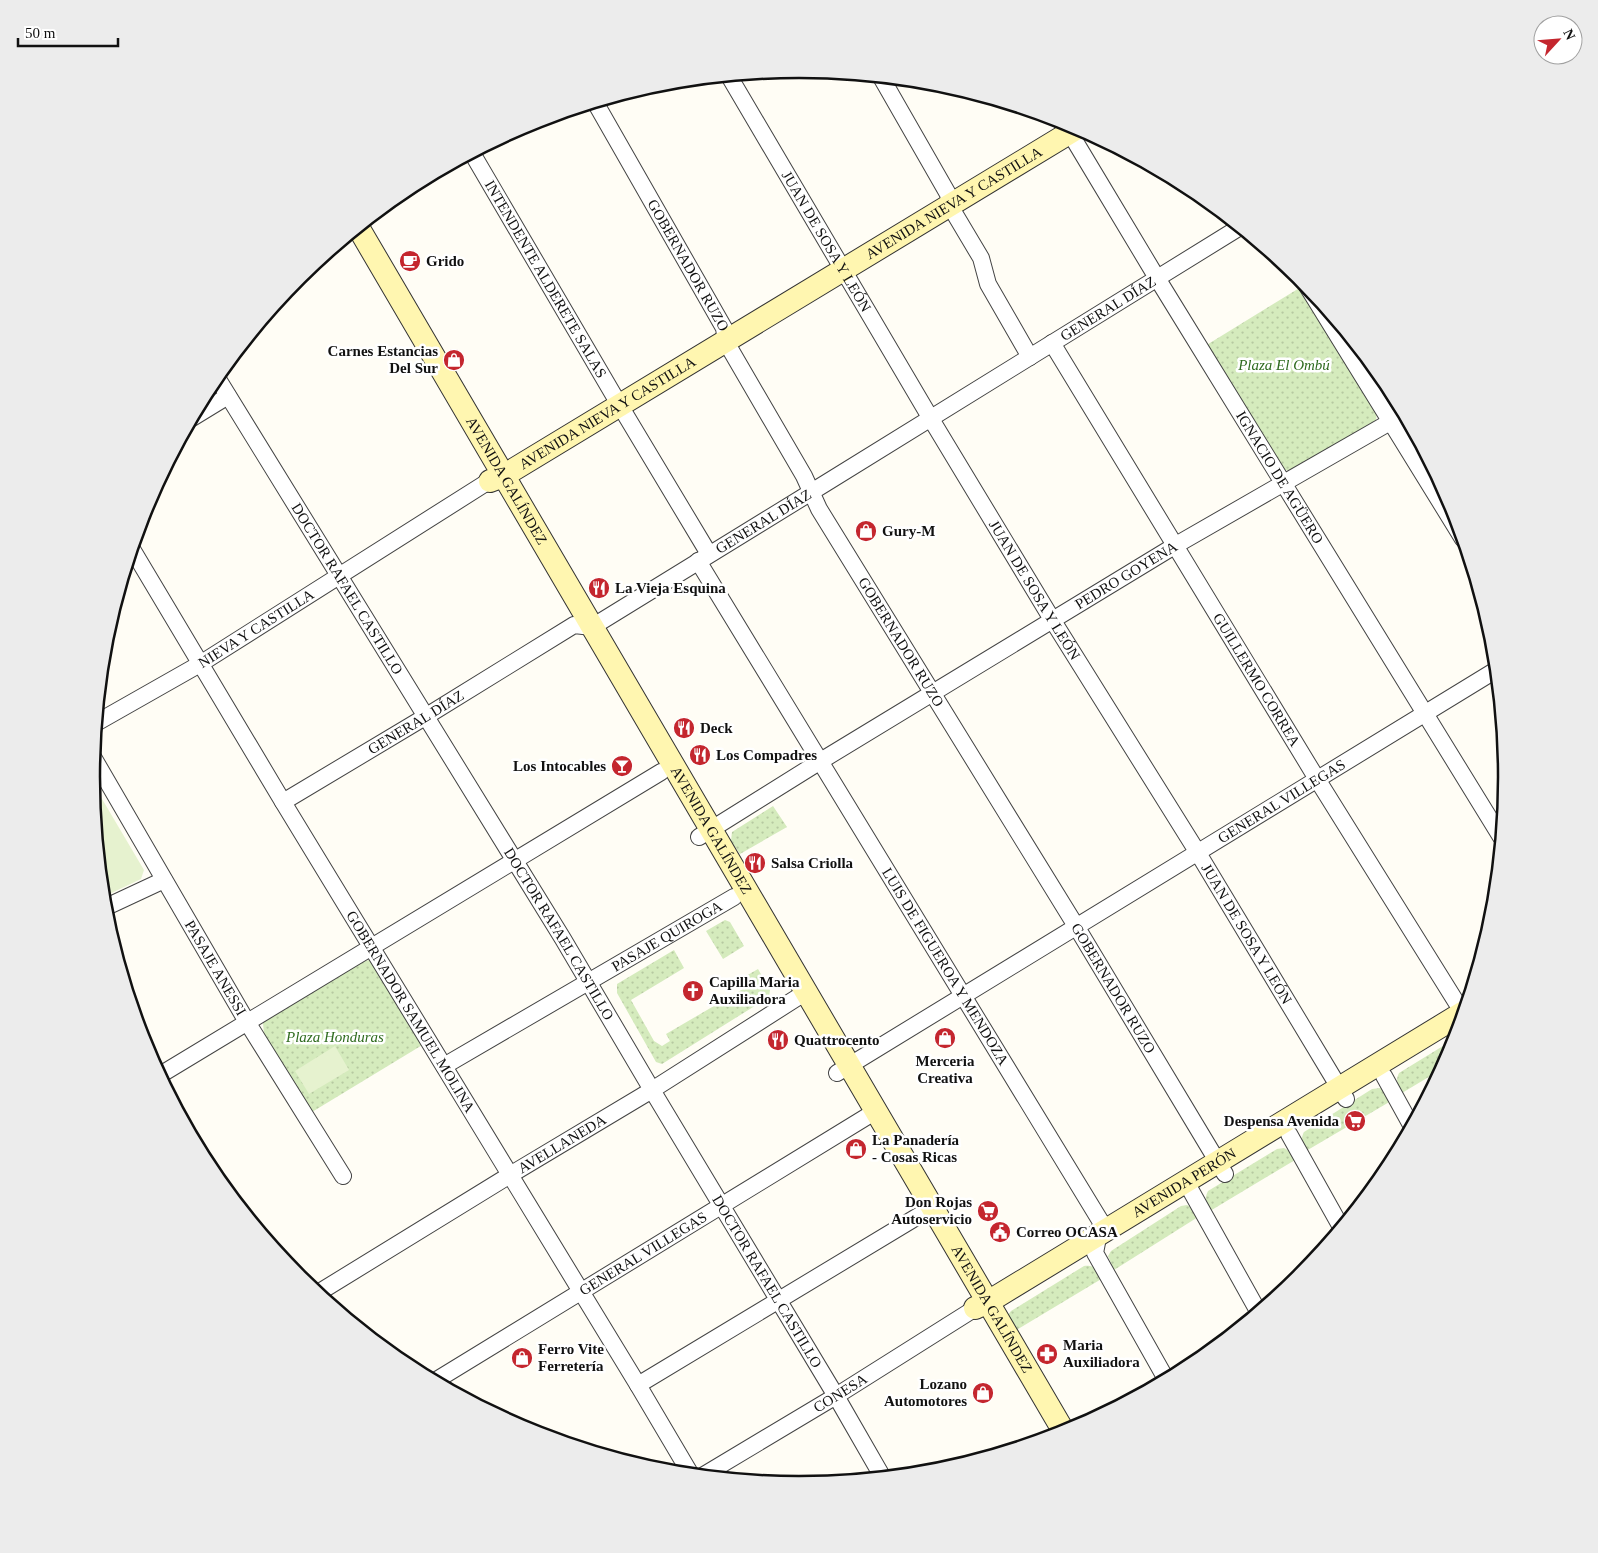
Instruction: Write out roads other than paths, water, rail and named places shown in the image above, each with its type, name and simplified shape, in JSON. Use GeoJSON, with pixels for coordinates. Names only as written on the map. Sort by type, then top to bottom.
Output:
{"type":"FeatureCollection","features":[{"type":"Feature","properties":{"kind":"main road","name":"AVENIDA NIEVA Y CASTILLA"},"geometry":{"type":"LineString","coordinates":[[496,474],[949,200],[1061,129]]}},
{"type":"Feature","properties":{"kind":"main road","name":"AVENIDA GALÍNDEZ"},"geometry":{"type":"LineString","coordinates":[[360,232],[583,626],[870,1115],[986,1308],[1059,1425]]}},
{"type":"Feature","properties":{"kind":"main road","name":"AVENIDA GALÍNDEZ"},"geometry":{"type":"LineString","coordinates":[[349,242],[496,474]]}},
{"type":"Feature","properties":{"kind":"main road","name":"AVENIDA GALÍNDEZ"},"geometry":{"type":"LineString","coordinates":[[583,626],[661,772],[705,834],[734,897],[800,996]]}},
{"type":"Feature","properties":{"kind":"main road","name":"AVENIDA PERÓN"},"geometry":{"type":"LineString","coordinates":[[986,1308],[1097,1244],[1343,1094],[1453,1023]]}},
{"type":"Feature","properties":{"kind":"main road","name":"AVENIDA PERÓN"},"geometry":{"type":"LineString","coordinates":[[1221,1168],[1289,1134],[1343,1094],[1384,1076],[1452,1024]]}},
{"type":"Feature","properties":{"kind":"main road","name":"AVENIDA GALÍNDEZ"},"geometry":{"type":"LineString","coordinates":[[870,1115],[920,1215],[986,1308],[1045,1430]]}},
{"type":"Feature","properties":{"kind":"street","name":"JUAN DE SOSA Y LEÓN"},"geometry":{"type":"LineString","coordinates":[[732,81],[840,266],[1053,621],[1198,853],[1343,1094]]}},
{"type":"Feature","properties":{"kind":"street"},"geometry":{"type":"LineString","coordinates":[[884,82],[981,258],[988,284],[1030,356]]}},
{"type":"Feature","properties":{"kind":"street","name":"GOBERNADOR RUZO"},"geometry":{"type":"LineString","coordinates":[[598,107],[804,476],[819,510],[1076,926],[1221,1168]]}},
{"type":"Feature","properties":{"kind":"street","name":"IGNACIO DE AGÜERO"},"geometry":{"type":"LineString","coordinates":[[1072,134],[1157,278],[1496,829]]}},
{"type":"Feature","properties":{"kind":"street","name":"INTENDENTE ALDERETE SALAS"},"geometry":{"type":"LineString","coordinates":[[475,158],[616,400]]}},
{"type":"Feature","properties":{"kind":"street","name":"GENERAL DÍAZ"},"geometry":{"type":"LineString","coordinates":[[283,802],[425,717],[704,558],[1235,230]]}},
{"type":"Feature","properties":{"kind":"street"},"geometry":{"type":"LineString","coordinates":[[1345,340],[1398,418],[1435,487]]}},
{"type":"Feature","properties":{"kind":"street","name":"GUILLERMO CORREA"},"geometry":{"type":"LineString","coordinates":[[1052,343],[1458,1010]]}},
{"type":"Feature","properties":{"kind":"street","name":"DOCTOR RAFAEL CASTILLO"},"geometry":{"type":"LineString","coordinates":[[221,384],[589,982],[879,1471]]}},
{"type":"Feature","properties":{"kind":"street"},"geometry":{"type":"LineString","coordinates":[[204,411],[228,396]]}},
{"type":"Feature","properties":{"kind":"street","name":"LUIS DE FIGUEROA Y MENDOZA"},"geometry":{"type":"LineString","coordinates":[[616,400],[819,762],[963,994],[1101,1222],[1097,1244],[1163,1373]]}},
{"type":"Feature","properties":{"kind":"street","name":"PEDRO GOYENA"},"geometry":{"type":"LineString","coordinates":[[705,834],[819,762],[1176,545],[1398,418]]}},
{"type":"Feature","properties":{"kind":"street","name":"NIEVA Y CASTILLA"},"geometry":{"type":"LineString","coordinates":[[102,719],[200,664],[496,474]]}},
{"type":"Feature","properties":{"kind":"street","name":"GOBERNADOR SAMUEL MOLINA"},"geometry":{"type":"LineString","coordinates":[[136,556],[685,1466]]}},
{"type":"Feature","properties":{"kind":"street","name":"GENERAL VILLEGAS"},"geometry":{"type":"LineString","coordinates":[[843,1069],[1490,674]]}},
{"type":"Feature","properties":{"kind":"street","name":"PASAJE ANESSI"},"geometry":{"type":"LineString","coordinates":[[100,769],[247,1022],[343,1176]]}},
{"type":"Feature","properties":{"kind":"street"},"geometry":{"type":"LineString","coordinates":[[166,1072],[661,772]]}},
{"type":"Feature","properties":{"kind":"street"},"geometry":{"type":"LineString","coordinates":[[112,904],[164,880]]}},
{"type":"Feature","properties":{"kind":"street","name":"PASAJE QUIROGA"},"geometry":{"type":"LineString","coordinates":[[444,1066],[734,897]]}},
{"type":"Feature","properties":{"kind":"street","name":"AVELLANEDA"},"geometry":{"type":"LineString","coordinates":[[324,1289],[510,1174],[652,1090],[800,996]]}},
{"type":"Feature","properties":{"kind":"street"},"geometry":{"type":"LineString","coordinates":[[1384,1076],[1408,1119]]}},
{"type":"Feature","properties":{"kind":"street","name":"GENERAL VILLEGAS"},"geometry":{"type":"LineString","coordinates":[[441,1377],[870,1115]]}},
{"type":"Feature","properties":{"kind":"street"},"geometry":{"type":"LineString","coordinates":[[1289,1134],[1337,1222]]}},
{"type":"Feature","properties":{"kind":"street"},"geometry":{"type":"LineString","coordinates":[[1189,1188],[1255,1306]]}},
{"type":"Feature","properties":{"kind":"street"},"geometry":{"type":"LineString","coordinates":[[638,1385],[920,1215]]}},
{"type":"Feature","properties":{"kind":"street","name":"CONESA"},"geometry":{"type":"LineString","coordinates":[[712,1470],[986,1308]]}},
{"type":"Feature","properties":{"kind":"place","name":"Grido"},"geometry":{"type":"Point","coordinates":[410,261]}},
{"type":"Feature","properties":{"kind":"place","name":"Carnes Estancias Del Sur"},"geometry":{"type":"Point","coordinates":[454,360]}},
{"type":"Feature","properties":{"kind":"place","name":"Gury-M"},"geometry":{"type":"Point","coordinates":[866,531]}},
{"type":"Feature","properties":{"kind":"place","name":"La Vieja Esquina"},"geometry":{"type":"Point","coordinates":[599,588]}},
{"type":"Feature","properties":{"kind":"place","name":"Deck"},"geometry":{"type":"Point","coordinates":[684,728]}},
{"type":"Feature","properties":{"kind":"place","name":"Los Compadres"},"geometry":{"type":"Point","coordinates":[700,755]}},
{"type":"Feature","properties":{"kind":"place","name":"Los Intocables"},"geometry":{"type":"Point","coordinates":[622,766]}},
{"type":"Feature","properties":{"kind":"place","name":"Salsa Criolla"},"geometry":{"type":"Point","coordinates":[755,863]}},
{"type":"Feature","properties":{"kind":"place","name":"Capilla Maria Auxiliadora"},"geometry":{"type":"Point","coordinates":[693,991]}},
{"type":"Feature","properties":{"kind":"place","name":"Merceria Creativa"},"geometry":{"type":"Point","coordinates":[945,1038]}},
{"type":"Feature","properties":{"kind":"place","name":"Quattrocento"},"geometry":{"type":"Point","coordinates":[778,1040]}},
{"type":"Feature","properties":{"kind":"place","name":"Despensa Avenida"},"geometry":{"type":"Point","coordinates":[1355,1121]}},
{"type":"Feature","properties":{"kind":"place","name":"La Panadería - Cosas Ricas"},"geometry":{"type":"Point","coordinates":[856,1149]}},
{"type":"Feature","properties":{"kind":"place","name":"Don Rojas Autoservicio"},"geometry":{"type":"Point","coordinates":[988,1211]}},
{"type":"Feature","properties":{"kind":"place","name":"Correo OCASA"},"geometry":{"type":"Point","coordinates":[1000,1232]}},
{"type":"Feature","properties":{"kind":"place","name":"Maria Auxiliadora"},"geometry":{"type":"Point","coordinates":[1047,1354]}},
{"type":"Feature","properties":{"kind":"place","name":"Ferro Vite Ferretería"},"geometry":{"type":"Point","coordinates":[522,1358]}},
{"type":"Feature","properties":{"kind":"place","name":"Lozano Automotores"},"geometry":{"type":"Point","coordinates":[983,1393]}},
{"type":"Feature","properties":{"kind":"park label","name":"Plaza El Ombú"},"geometry":{"type":"Point","coordinates":[1284,365]}},
{"type":"Feature","properties":{"kind":"park label","name":"Plaza Honduras"},"geometry":{"type":"Point","coordinates":[335,1037]}}]}
